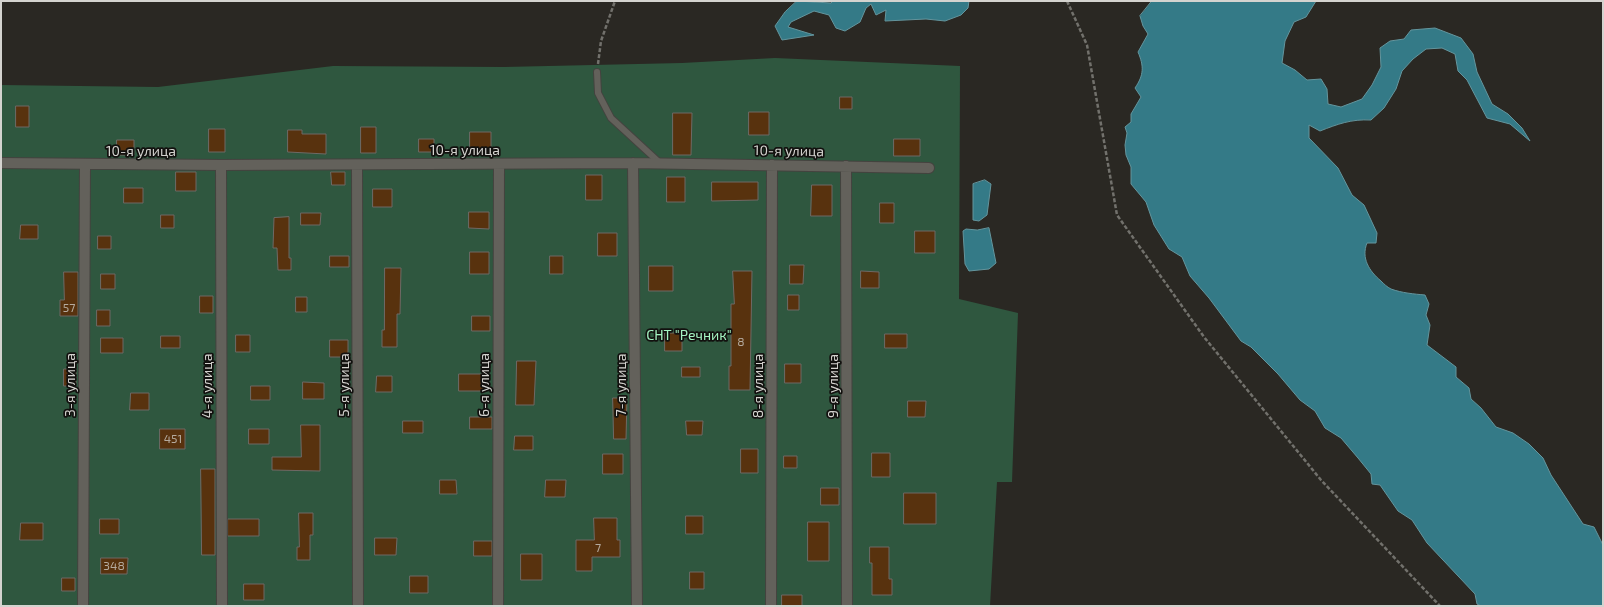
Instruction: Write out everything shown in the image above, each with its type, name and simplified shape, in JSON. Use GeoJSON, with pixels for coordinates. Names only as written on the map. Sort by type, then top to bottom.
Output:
{"type":"FeatureCollection","features":[{"type":"Feature","properties":{"kind":"street","name":"10-я улица"},"geometry":{"type":"LineString","coordinates":[[1,163],[84,165],[633,163],[929,168]]}},
{"type":"Feature","properties":{"kind":"street","name":"7-я улица"},"geometry":{"type":"LineString","coordinates":[[633,163],[637,606]]}},
{"type":"Feature","properties":{"kind":"street","name":"6-я улица"},"geometry":{"type":"LineString","coordinates":[[498,606],[499,164]]}},
{"type":"Feature","properties":{"kind":"street","name":"3-я улица"},"geometry":{"type":"LineString","coordinates":[[83,606],[84,165]]}},
{"type":"Feature","properties":{"kind":"street","name":"4-я улица"},"geometry":{"type":"LineString","coordinates":[[220,165],[222,606]]}},
{"type":"Feature","properties":{"kind":"street","name":"5-я улица"},"geometry":{"type":"LineString","coordinates":[[357,165],[358,606]]}},
{"type":"Feature","properties":{"kind":"street","name":"8-я улица"},"geometry":{"type":"LineString","coordinates":[[771,606],[772,165]]}},
{"type":"Feature","properties":{"kind":"street","name":"9-я улица"},"geometry":{"type":"LineString","coordinates":[[846,166],[847,606]]}},
{"type":"Feature","properties":{"kind":"lane"},"geometry":{"type":"LineString","coordinates":[[597,72],[598,92],[611,118],[661,164]]}},
{"type":"Feature","properties":{"kind":"path"},"geometry":{"type":"LineString","coordinates":[[597,72],[601,41],[615,1]]}},
{"type":"Feature","properties":{"kind":"path"},"geometry":{"type":"LineString","coordinates":[[1067,1],[1087,45],[1117,215],[1204,337],[1321,480],[1440,606]]}},
{"type":"Feature","properties":{"kind":"green space","name":"СНТ \"Речник\""},"geometry":{"type":"Polygon","coordinates":[[[775,58],[960,66],[959,299],[1018,313],[1012,482],[997,482],[990,606],[1,606],[1,85],[158,87],[333,66],[504,67],[682,63],[775,58]]]}},
{"type":"Feature","properties":{"kind":"water"},"geometry":{"type":"Polygon","coordinates":[[[797,1],[831,3],[833,1],[969,1],[968,8],[961,15],[945,21],[926,19],[885,21],[886,10],[876,15],[871,4],[866,8],[860,22],[845,31],[836,28],[829,15],[814,11],[791,22],[788,27],[814,35],[782,40],[775,26],[785,12],[797,1]]]}},
{"type":"Feature","properties":{"kind":"water"},"geometry":{"type":"Polygon","coordinates":[[[1152,1],[1316,1],[1306,17],[1294,22],[1285,41],[1282,63],[1295,70],[1307,80],[1321,79],[1327,89],[1328,104],[1341,107],[1362,99],[1372,85],[1381,67],[1380,48],[1390,41],[1404,39],[1411,30],[1435,28],[1461,38],[1473,54],[1477,72],[1492,104],[1508,114],[1522,128],[1530,141],[1510,124],[1487,118],[1467,80],[1458,71],[1455,54],[1442,48],[1426,49],[1413,59],[1402,71],[1396,89],[1384,108],[1371,120],[1345,122],[1320,131],[1309,125],[1309,138],[1338,168],[1352,195],[1364,205],[1377,233],[1376,243],[1367,243],[1365,249],[1367,264],[1370,269],[1384,284],[1391,289],[1425,295],[1429,304],[1426,315],[1430,325],[1427,345],[1456,367],[1456,377],[1469,388],[1471,399],[1481,408],[1496,427],[1513,433],[1529,444],[1543,458],[1551,475],[1583,524],[1594,527],[1603,545],[1603,606],[1481,606],[1477,604],[1475,594],[1427,543],[1412,520],[1398,511],[1380,485],[1372,484],[1371,474],[1341,438],[1325,428],[1315,411],[1300,400],[1278,374],[1251,347],[1241,341],[1209,298],[1190,276],[1182,257],[1169,249],[1154,225],[1146,202],[1131,184],[1131,167],[1126,155],[1125,145],[1127,133],[1125,127],[1131,122],[1131,114],[1141,97],[1135,88],[1140,79],[1142,70],[1138,52],[1148,34],[1143,26],[1140,16],[1152,1]]]}},
{"type":"Feature","properties":{"kind":"water"},"geometry":{"type":"Polygon","coordinates":[[[985,180],[991,184],[987,215],[979,221],[973,220],[973,184],[985,180]]]}},
{"type":"Feature","properties":{"kind":"water"},"geometry":{"type":"Polygon","coordinates":[[[989,228],[996,263],[989,269],[969,271],[965,264],[963,231],[966,229],[977,230],[989,228]]]}},
{"type":"Feature","properties":{"kind":"building"},"geometry":{"type":"Polygon","coordinates":[[[840,97],[852,97],[852,109],[840,109],[840,97]]]}},
{"type":"Feature","properties":{"kind":"building"},"geometry":{"type":"Polygon","coordinates":[[[16,106],[29,106],[29,127],[16,127],[16,106]]]}},
{"type":"Feature","properties":{"kind":"building"},"geometry":{"type":"Polygon","coordinates":[[[749,112],[769,112],[769,135],[749,135],[749,112]]]}},
{"type":"Feature","properties":{"kind":"building"},"geometry":{"type":"Polygon","coordinates":[[[673,113],[692,113],[691,155],[673,155],[673,113]]]}},
{"type":"Feature","properties":{"kind":"building"},"geometry":{"type":"Polygon","coordinates":[[[361,127],[376,127],[376,153],[361,153],[361,127]]]}},
{"type":"Feature","properties":{"kind":"building"},"geometry":{"type":"Polygon","coordinates":[[[209,129],[225,129],[225,152],[209,152],[209,129]]]}},
{"type":"Feature","properties":{"kind":"building"},"geometry":{"type":"Polygon","coordinates":[[[288,130],[302,130],[302,134],[326,134],[326,154],[288,152],[288,130]]]}},
{"type":"Feature","properties":{"kind":"building"},"geometry":{"type":"Polygon","coordinates":[[[470,132],[491,132],[491,154],[470,154],[470,132]]]}},
{"type":"Feature","properties":{"kind":"building"},"geometry":{"type":"Polygon","coordinates":[[[419,139],[434,139],[434,152],[419,152],[419,139]]]}},
{"type":"Feature","properties":{"kind":"building"},"geometry":{"type":"Polygon","coordinates":[[[894,139],[920,139],[920,156],[894,156],[894,139]]]}},
{"type":"Feature","properties":{"kind":"building"},"geometry":{"type":"Polygon","coordinates":[[[117,140],[134,140],[134,155],[117,155],[117,140]]]}},
{"type":"Feature","properties":{"kind":"building"},"geometry":{"type":"Polygon","coordinates":[[[176,172],[196,172],[196,191],[176,191],[176,172]]]}},
{"type":"Feature","properties":{"kind":"building"},"geometry":{"type":"Polygon","coordinates":[[[331,172],[345,172],[345,185],[332,185],[331,172]]]}},
{"type":"Feature","properties":{"kind":"building"},"geometry":{"type":"Polygon","coordinates":[[[586,175],[602,175],[602,200],[586,200],[586,175]]]}},
{"type":"Feature","properties":{"kind":"building"},"geometry":{"type":"Polygon","coordinates":[[[667,177],[685,177],[685,202],[667,202],[667,177]]]}},
{"type":"Feature","properties":{"kind":"building"},"geometry":{"type":"Polygon","coordinates":[[[712,182],[758,182],[758,200],[712,201],[712,182]]]}},
{"type":"Feature","properties":{"kind":"building"},"geometry":{"type":"Polygon","coordinates":[[[812,185],[832,185],[832,216],[811,216],[812,185]]]}},
{"type":"Feature","properties":{"kind":"building"},"geometry":{"type":"Polygon","coordinates":[[[124,188],[143,188],[143,203],[124,203],[124,188]]]}},
{"type":"Feature","properties":{"kind":"building"},"geometry":{"type":"Polygon","coordinates":[[[373,189],[392,189],[392,207],[373,207],[373,189]]]}},
{"type":"Feature","properties":{"kind":"building"},"geometry":{"type":"Polygon","coordinates":[[[880,203],[894,203],[894,223],[880,223],[880,203]]]}},
{"type":"Feature","properties":{"kind":"building"},"geometry":{"type":"Polygon","coordinates":[[[469,212],[489,212],[489,229],[469,228],[469,212]]]}},
{"type":"Feature","properties":{"kind":"building"},"geometry":{"type":"Polygon","coordinates":[[[301,213],[321,213],[320,225],[301,225],[301,213]]]}},
{"type":"Feature","properties":{"kind":"building"},"geometry":{"type":"Polygon","coordinates":[[[161,215],[174,215],[174,228],[161,228],[161,215]]]}},
{"type":"Feature","properties":{"kind":"building"},"geometry":{"type":"Polygon","coordinates":[[[289,217],[289,258],[291,258],[291,270],[278,270],[277,248],[273,248],[274,218],[289,217]]]}},
{"type":"Feature","properties":{"kind":"building"},"geometry":{"type":"Polygon","coordinates":[[[21,225],[38,225],[38,239],[20,239],[21,225]]]}},
{"type":"Feature","properties":{"kind":"building"},"geometry":{"type":"Polygon","coordinates":[[[915,231],[935,231],[935,253],[915,253],[915,231]]]}},
{"type":"Feature","properties":{"kind":"building"},"geometry":{"type":"Polygon","coordinates":[[[598,233],[617,233],[617,256],[598,256],[598,233]]]}},
{"type":"Feature","properties":{"kind":"building"},"geometry":{"type":"Polygon","coordinates":[[[98,236],[111,236],[111,249],[98,249],[98,236]]]}},
{"type":"Feature","properties":{"kind":"building"},"geometry":{"type":"Polygon","coordinates":[[[470,252],[489,252],[489,274],[470,274],[470,252]]]}},
{"type":"Feature","properties":{"kind":"building"},"geometry":{"type":"Polygon","coordinates":[[[330,256],[349,256],[349,267],[330,267],[330,256]]]}},
{"type":"Feature","properties":{"kind":"building"},"geometry":{"type":"Polygon","coordinates":[[[550,256],[563,256],[563,274],[550,274],[550,256]]]}},
{"type":"Feature","properties":{"kind":"building"},"geometry":{"type":"Polygon","coordinates":[[[790,265],[804,265],[803,284],[790,284],[790,265]]]}},
{"type":"Feature","properties":{"kind":"building"},"geometry":{"type":"Polygon","coordinates":[[[649,266],[673,266],[673,291],[649,291],[649,266]]]}},
{"type":"Feature","properties":{"kind":"building"},"geometry":{"type":"Polygon","coordinates":[[[385,268],[401,268],[400,314],[397,314],[397,347],[382,347],[382,330],[384,330],[385,268]]]}},
{"type":"Feature","properties":{"kind":"building"},"geometry":{"type":"Polygon","coordinates":[[[733,271],[752,271],[750,390],[729,390],[729,366],[731,366],[731,304],[734,304],[733,271]]]}},
{"type":"Feature","properties":{"kind":"building"},"geometry":{"type":"Polygon","coordinates":[[[861,271],[879,272],[879,288],[861,288],[861,271]]]}},
{"type":"Feature","properties":{"kind":"building"},"geometry":{"type":"Polygon","coordinates":[[[64,272],[78,272],[78,316],[60,316],[60,300],[64,300],[64,272]]]}},
{"type":"Feature","properties":{"kind":"building"},"geometry":{"type":"Polygon","coordinates":[[[101,274],[115,274],[115,289],[101,289],[101,274]]]}},
{"type":"Feature","properties":{"kind":"building"},"geometry":{"type":"Polygon","coordinates":[[[788,295],[799,295],[799,310],[788,310],[788,295]]]}},
{"type":"Feature","properties":{"kind":"building"},"geometry":{"type":"Polygon","coordinates":[[[200,296],[213,296],[213,313],[200,313],[200,296]]]}},
{"type":"Feature","properties":{"kind":"building"},"geometry":{"type":"Polygon","coordinates":[[[296,297],[307,297],[307,312],[296,312],[296,297]]]}},
{"type":"Feature","properties":{"kind":"building"},"geometry":{"type":"Polygon","coordinates":[[[97,310],[110,310],[110,326],[97,326],[97,310]]]}},
{"type":"Feature","properties":{"kind":"building"},"geometry":{"type":"Polygon","coordinates":[[[472,316],[490,316],[490,331],[472,331],[472,316]]]}},
{"type":"Feature","properties":{"kind":"building"},"geometry":{"type":"Polygon","coordinates":[[[665,333],[682,333],[682,351],[665,351],[665,333]]]}},
{"type":"Feature","properties":{"kind":"building"},"geometry":{"type":"Polygon","coordinates":[[[885,334],[907,334],[907,348],[885,348],[885,334]]]}},
{"type":"Feature","properties":{"kind":"building"},"geometry":{"type":"Polygon","coordinates":[[[236,335],[250,335],[250,352],[236,352],[236,335]]]}},
{"type":"Feature","properties":{"kind":"building"},"geometry":{"type":"Polygon","coordinates":[[[161,336],[180,336],[180,348],[161,348],[161,336]]]}},
{"type":"Feature","properties":{"kind":"building"},"geometry":{"type":"Polygon","coordinates":[[[101,338],[123,338],[123,353],[101,353],[101,338]]]}},
{"type":"Feature","properties":{"kind":"building"},"geometry":{"type":"Polygon","coordinates":[[[330,340],[348,340],[348,357],[330,357],[330,340]]]}},
{"type":"Feature","properties":{"kind":"building"},"geometry":{"type":"Polygon","coordinates":[[[517,361],[536,361],[534,405],[516,405],[517,361]]]}},
{"type":"Feature","properties":{"kind":"building"},"geometry":{"type":"Polygon","coordinates":[[[785,364],[801,364],[801,383],[785,383],[785,364]]]}},
{"type":"Feature","properties":{"kind":"building"},"geometry":{"type":"Polygon","coordinates":[[[682,367],[700,367],[700,377],[682,377],[682,367]]]}},
{"type":"Feature","properties":{"kind":"building"},"geometry":{"type":"Polygon","coordinates":[[[64,369],[76,369],[76,386],[64,386],[64,369]]]}},
{"type":"Feature","properties":{"kind":"building"},"geometry":{"type":"Polygon","coordinates":[[[459,374],[488,374],[487,391],[459,391],[459,374]]]}},
{"type":"Feature","properties":{"kind":"building"},"geometry":{"type":"Polygon","coordinates":[[[377,376],[392,376],[392,392],[376,392],[377,376]]]}},
{"type":"Feature","properties":{"kind":"building"},"geometry":{"type":"Polygon","coordinates":[[[303,382],[324,383],[324,399],[303,399],[303,382]]]}},
{"type":"Feature","properties":{"kind":"building"},"geometry":{"type":"Polygon","coordinates":[[[251,386],[270,386],[270,400],[251,400],[251,386]]]}},
{"type":"Feature","properties":{"kind":"building"},"geometry":{"type":"Polygon","coordinates":[[[131,393],[149,393],[149,410],[130,410],[131,393]]]}},
{"type":"Feature","properties":{"kind":"building"},"geometry":{"type":"Polygon","coordinates":[[[613,398],[627,398],[626,439],[614,439],[613,398]]]}},
{"type":"Feature","properties":{"kind":"building"},"geometry":{"type":"Polygon","coordinates":[[[908,401],[926,401],[925,417],[908,417],[908,401]]]}},
{"type":"Feature","properties":{"kind":"building"},"geometry":{"type":"Polygon","coordinates":[[[470,417],[492,417],[492,429],[470,429],[470,417]]]}},
{"type":"Feature","properties":{"kind":"building"},"geometry":{"type":"Polygon","coordinates":[[[403,421],[423,421],[423,433],[403,433],[403,421]]]}},
{"type":"Feature","properties":{"kind":"building"},"geometry":{"type":"Polygon","coordinates":[[[686,421],[703,421],[702,435],[687,435],[686,421]]]}},
{"type":"Feature","properties":{"kind":"building"},"geometry":{"type":"Polygon","coordinates":[[[301,425],[320,425],[320,471],[272,470],[272,457],[301,457],[301,425]]]}},
{"type":"Feature","properties":{"kind":"building"},"geometry":{"type":"Polygon","coordinates":[[[160,429],[185,429],[185,449],[160,449],[160,429]]]}},
{"type":"Feature","properties":{"kind":"building"},"geometry":{"type":"Polygon","coordinates":[[[249,429],[269,429],[269,444],[249,444],[249,429]]]}},
{"type":"Feature","properties":{"kind":"building"},"geometry":{"type":"Polygon","coordinates":[[[515,436],[533,436],[533,450],[514,450],[515,436]]]}},
{"type":"Feature","properties":{"kind":"building"},"geometry":{"type":"Polygon","coordinates":[[[741,449],[758,449],[758,473],[741,473],[741,449]]]}},
{"type":"Feature","properties":{"kind":"building"},"geometry":{"type":"Polygon","coordinates":[[[872,453],[890,453],[890,477],[872,477],[872,453]]]}},
{"type":"Feature","properties":{"kind":"building"},"geometry":{"type":"Polygon","coordinates":[[[603,454],[623,454],[623,474],[603,474],[603,454]]]}},
{"type":"Feature","properties":{"kind":"building"},"geometry":{"type":"Polygon","coordinates":[[[784,456],[797,456],[797,468],[784,468],[784,456]]]}},
{"type":"Feature","properties":{"kind":"building"},"geometry":{"type":"Polygon","coordinates":[[[201,469],[215,469],[215,555],[202,555],[201,469]]]}},
{"type":"Feature","properties":{"kind":"building"},"geometry":{"type":"Polygon","coordinates":[[[440,480],[456,480],[457,494],[440,494],[440,480]]]}},
{"type":"Feature","properties":{"kind":"building"},"geometry":{"type":"Polygon","coordinates":[[[546,480],[566,480],[565,497],[545,497],[546,480]]]}},
{"type":"Feature","properties":{"kind":"building"},"geometry":{"type":"Polygon","coordinates":[[[821,488],[839,488],[839,505],[821,505],[821,488]]]}},
{"type":"Feature","properties":{"kind":"building"},"geometry":{"type":"Polygon","coordinates":[[[904,493],[936,493],[936,524],[904,524],[904,493]]]}},
{"type":"Feature","properties":{"kind":"building"},"geometry":{"type":"Polygon","coordinates":[[[299,513],[313,513],[313,535],[310,535],[310,560],[297,560],[297,547],[299,547],[299,513]]]}},
{"type":"Feature","properties":{"kind":"building"},"geometry":{"type":"Polygon","coordinates":[[[686,516],[703,516],[703,534],[686,534],[686,516]]]}},
{"type":"Feature","properties":{"kind":"building"},"geometry":{"type":"Polygon","coordinates":[[[594,518],[617,518],[617,540],[620,540],[620,557],[592,557],[592,571],[576,571],[576,540],[594,540],[594,518]]]}},
{"type":"Feature","properties":{"kind":"building"},"geometry":{"type":"Polygon","coordinates":[[[100,519],[119,519],[119,534],[100,534],[100,519]]]}},
{"type":"Feature","properties":{"kind":"building"},"geometry":{"type":"Polygon","coordinates":[[[228,519],[259,519],[259,536],[228,536],[228,519]]]}},
{"type":"Feature","properties":{"kind":"building"},"geometry":{"type":"Polygon","coordinates":[[[808,522],[829,522],[829,561],[808,561],[808,522]]]}},
{"type":"Feature","properties":{"kind":"building"},"geometry":{"type":"Polygon","coordinates":[[[21,523],[43,523],[43,540],[20,540],[21,523]]]}},
{"type":"Feature","properties":{"kind":"building"},"geometry":{"type":"Polygon","coordinates":[[[375,538],[397,538],[396,555],[375,555],[375,538]]]}},
{"type":"Feature","properties":{"kind":"building"},"geometry":{"type":"Polygon","coordinates":[[[474,541],[492,541],[492,556],[474,556],[474,541]]]}},
{"type":"Feature","properties":{"kind":"building"},"geometry":{"type":"Polygon","coordinates":[[[870,547],[889,547],[889,579],[892,579],[892,595],[872,595],[872,563],[870,563],[870,547]]]}},
{"type":"Feature","properties":{"kind":"building"},"geometry":{"type":"Polygon","coordinates":[[[521,554],[542,554],[542,580],[521,580],[521,554]]]}},
{"type":"Feature","properties":{"kind":"building"},"geometry":{"type":"Polygon","coordinates":[[[101,558],[128,558],[127,574],[101,574],[101,558]]]}},
{"type":"Feature","properties":{"kind":"building"},"geometry":{"type":"Polygon","coordinates":[[[690,572],[704,572],[704,589],[690,589],[690,572]]]}},
{"type":"Feature","properties":{"kind":"building"},"geometry":{"type":"Polygon","coordinates":[[[410,576],[428,576],[428,593],[410,593],[410,576]]]}},
{"type":"Feature","properties":{"kind":"building"},"geometry":{"type":"Polygon","coordinates":[[[62,578],[75,578],[75,591],[62,591],[62,578]]]}},
{"type":"Feature","properties":{"kind":"building"},"geometry":{"type":"Polygon","coordinates":[[[244,584],[264,584],[264,600],[244,600],[244,584]]]}},
{"type":"Feature","properties":{"kind":"building"},"geometry":{"type":"Polygon","coordinates":[[[782,595],[802,595],[802,606],[782,606],[782,595]]]}}]}
